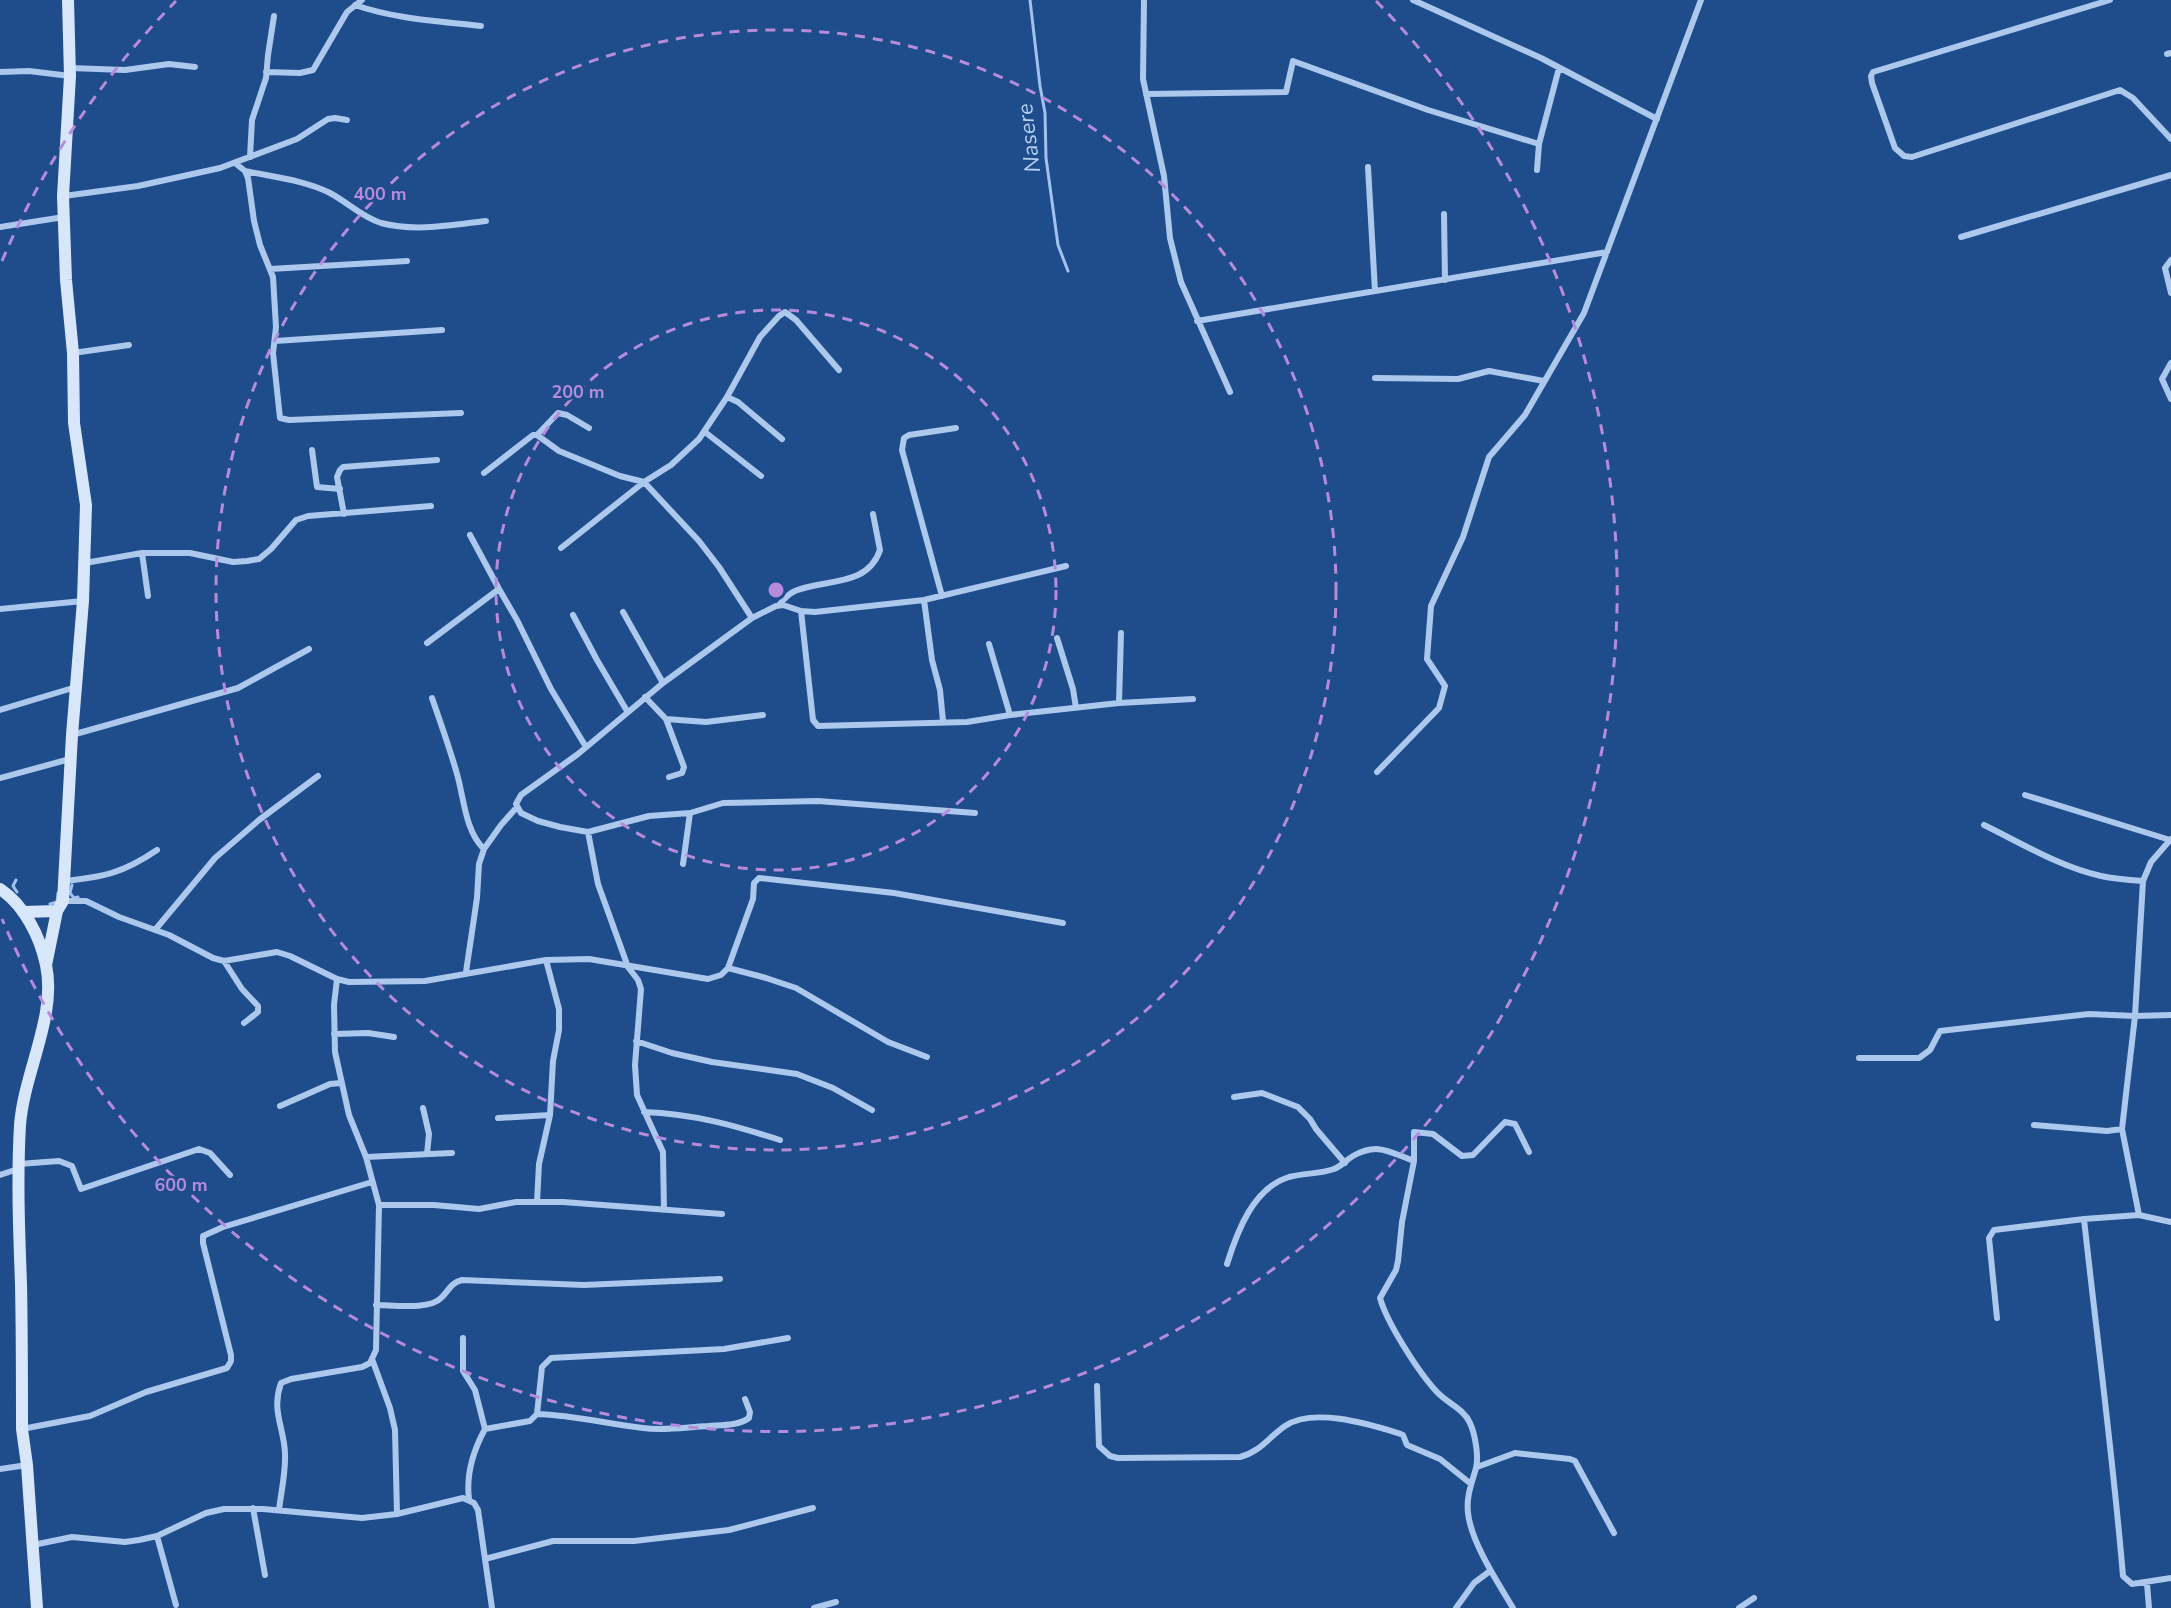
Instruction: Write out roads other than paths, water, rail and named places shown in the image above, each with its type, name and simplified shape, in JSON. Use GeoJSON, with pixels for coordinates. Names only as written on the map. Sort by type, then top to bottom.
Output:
{"type":"FeatureCollection","features":[{"type":"Feature","properties":{"kind":"street"},"geometry":{"type":"LineString","coordinates":[[46,965],[64,881],[70,759],[85,562],[86,505],[74,423],[73,353],[66,280],[63,196],[70,72],[68,0]]}},
{"type":"Feature","properties":{"kind":"street"},"geometry":{"type":"LineString","coordinates":[[266,72],[300,73],[313,70],[347,12],[362,0]]}},
{"type":"Feature","properties":{"kind":"street"},"geometry":{"type":"LineString","coordinates":[[1144,0],[1143,79],[1164,176],[1170,238],[1181,282],[1230,392]]}},
{"type":"Feature","properties":{"kind":"street"},"geometry":{"type":"LineString","coordinates":[[1413,0],[1559,68],[1657,119]]}},
{"type":"Feature","properties":{"kind":"street"},"geometry":{"type":"LineString","coordinates":[[1377,772],[1439,708],[1445,686],[1427,659],[1431,606],[1463,537],[1489,457],[1525,415],[1584,313],[1701,0]]}},
{"type":"Feature","properties":{"kind":"street"},"geometry":{"type":"LineString","coordinates":[[2110,0],[1873,72],[1872,83],[1895,148],[1904,156],[1912,157],[2121,90],[2133,98],[2171,139]]}},
{"type":"Feature","properties":{"kind":"street"},"geometry":{"type":"LineString","coordinates":[[355,5],[369,10],[418,19],[481,26]]}},
{"type":"Feature","properties":{"kind":"street"},"geometry":{"type":"LineString","coordinates":[[250,157],[252,120],[263,90],[274,16]]}},
{"type":"Feature","properties":{"kind":"street"},"geometry":{"type":"LineString","coordinates":[[1146,94],[1286,92],[1293,61],[1428,110],[1539,144]]}},
{"type":"Feature","properties":{"kind":"street"},"geometry":{"type":"LineString","coordinates":[[0,72],[125,70],[169,64],[195,67]]}},
{"type":"Feature","properties":{"kind":"street"},"geometry":{"type":"LineString","coordinates":[[1537,170],[1539,144],[1559,68]]}},
{"type":"Feature","properties":{"kind":"street"},"geometry":{"type":"LineString","coordinates":[[63,196],[138,186],[220,168],[297,139],[328,119],[347,120]]}},
{"type":"Feature","properties":{"kind":"street"},"geometry":{"type":"LineString","coordinates":[[235,163],[245,171],[316,187],[372,219],[392,225],[429,227],[486,221]]}},
{"type":"Feature","properties":{"kind":"street"},"geometry":{"type":"LineString","coordinates":[[1368,167],[1375,291]]}},
{"type":"Feature","properties":{"kind":"street"},"geometry":{"type":"LineString","coordinates":[[245,171],[260,245],[274,283],[276,327],[273,353],[280,418],[284,420],[461,413]]}},
{"type":"Feature","properties":{"kind":"street"},"geometry":{"type":"LineString","coordinates":[[1961,237],[2171,175]]}},
{"type":"Feature","properties":{"kind":"street"},"geometry":{"type":"LineString","coordinates":[[1444,214],[1445,280]]}},
{"type":"Feature","properties":{"kind":"street"},"geometry":{"type":"LineString","coordinates":[[0,227],[64,217]]}},
{"type":"Feature","properties":{"kind":"street"},"geometry":{"type":"LineString","coordinates":[[1197,321],[1607,252]]}},
{"type":"Feature","properties":{"kind":"street"},"geometry":{"type":"LineString","coordinates":[[2171,260],[2165,268],[2171,293]]}},
{"type":"Feature","properties":{"kind":"street"},"geometry":{"type":"LineString","coordinates":[[270,269],[407,261]]}},
{"type":"Feature","properties":{"kind":"street"},"geometry":{"type":"LineString","coordinates":[[561,548],[644,482],[687,452],[705,432],[760,337],[785,312],[796,320],[839,370]]}},
{"type":"Feature","properties":{"kind":"street"},"geometry":{"type":"LineString","coordinates":[[275,341],[442,330]]}},
{"type":"Feature","properties":{"kind":"street"},"geometry":{"type":"LineString","coordinates":[[73,353],[129,345]]}},
{"type":"Feature","properties":{"kind":"street"},"geometry":{"type":"LineString","coordinates":[[2171,363],[2162,378],[2171,399]]}},
{"type":"Feature","properties":{"kind":"street"},"geometry":{"type":"LineString","coordinates":[[1375,378],[1458,379],[1489,370],[1544,381]]}},
{"type":"Feature","properties":{"kind":"street"},"geometry":{"type":"LineString","coordinates":[[727,397],[738,402],[782,439]]}},
{"type":"Feature","properties":{"kind":"street"},"geometry":{"type":"LineString","coordinates":[[484,473],[533,435],[537,435],[545,424],[558,413],[567,415],[590,428]]}},
{"type":"Feature","properties":{"kind":"street"},"geometry":{"type":"LineString","coordinates":[[942,596],[902,450],[904,438],[909,435],[956,428]]}},
{"type":"Feature","properties":{"kind":"street"},"geometry":{"type":"LineString","coordinates":[[705,432],[761,476]]}},
{"type":"Feature","properties":{"kind":"street"},"geometry":{"type":"LineString","coordinates":[[537,435],[559,451],[620,476],[644,482],[712,558],[752,618]]}},
{"type":"Feature","properties":{"kind":"street"},"geometry":{"type":"LineString","coordinates":[[312,450],[317,487],[340,489]]}},
{"type":"Feature","properties":{"kind":"street"},"geometry":{"type":"LineString","coordinates":[[344,514],[338,473],[343,468],[437,460]]}},
{"type":"Feature","properties":{"kind":"street"},"geometry":{"type":"LineString","coordinates":[[85,562],[142,553],[190,553],[233,562],[247,561],[259,559],[271,549],[296,520],[308,516],[430,506]]}},
{"type":"Feature","properties":{"kind":"street"},"geometry":{"type":"LineString","coordinates":[[873,514],[880,550],[873,564],[855,577],[838,583],[793,592],[779,605],[752,618],[663,683],[586,747],[521,795],[517,800],[517,807],[521,813],[538,820],[588,832],[649,816],[690,813],[723,803],[818,801],[975,813]]}},
{"type":"Feature","properties":{"kind":"street"},"geometry":{"type":"LineString","coordinates":[[470,535],[518,620],[551,689],[586,747]]}},
{"type":"Feature","properties":{"kind":"street"},"geometry":{"type":"LineString","coordinates":[[142,553],[148,596]]}},
{"type":"Feature","properties":{"kind":"street"},"geometry":{"type":"LineString","coordinates":[[779,605],[815,612],[924,600],[1066,566]]}},
{"type":"Feature","properties":{"kind":"street"},"geometry":{"type":"LineString","coordinates":[[427,643],[499,589]]}},
{"type":"Feature","properties":{"kind":"street"},"geometry":{"type":"LineString","coordinates":[[924,600],[932,660],[940,690],[943,721]]}},
{"type":"Feature","properties":{"kind":"street"},"geometry":{"type":"LineString","coordinates":[[0,609],[83,601]]}},
{"type":"Feature","properties":{"kind":"street"},"geometry":{"type":"LineString","coordinates":[[801,611],[807,679],[815,724],[967,722],[1119,703],[1192,699]]}},
{"type":"Feature","properties":{"kind":"street"},"geometry":{"type":"LineString","coordinates":[[623,612],[663,683]]}},
{"type":"Feature","properties":{"kind":"street"},"geometry":{"type":"LineString","coordinates":[[573,615],[627,711]]}},
{"type":"Feature","properties":{"kind":"street"},"geometry":{"type":"LineString","coordinates":[[1119,703],[1121,633]]}},
{"type":"Feature","properties":{"kind":"street"},"geometry":{"type":"LineString","coordinates":[[1058,638],[1073,689],[1076,708]]}},
{"type":"Feature","properties":{"kind":"street"},"geometry":{"type":"LineString","coordinates":[[989,644],[1010,715]]}},
{"type":"Feature","properties":{"kind":"street"},"geometry":{"type":"LineString","coordinates":[[72,735],[238,688],[309,649]]}},
{"type":"Feature","properties":{"kind":"street"},"geometry":{"type":"LineString","coordinates":[[0,710],[76,687]]}},
{"type":"Feature","properties":{"kind":"street"},"geometry":{"type":"LineString","coordinates":[[645,697],[666,719],[684,767],[682,773],[669,777]]}},
{"type":"Feature","properties":{"kind":"street"},"geometry":{"type":"LineString","coordinates":[[432,698],[457,773],[471,830],[477,842],[484,849]]}},
{"type":"Feature","properties":{"kind":"street"},"geometry":{"type":"LineString","coordinates":[[666,719],[706,722],[764,716]]}},
{"type":"Feature","properties":{"kind":"street"},"geometry":{"type":"LineString","coordinates":[[0,778],[70,759]]}},
{"type":"Feature","properties":{"kind":"street"},"geometry":{"type":"LineString","coordinates":[[155,930],[215,858],[259,820],[318,776]]}},
{"type":"Feature","properties":{"kind":"street"},"geometry":{"type":"LineString","coordinates":[[2025,795],[2170,839],[2151,862],[2143,881],[2135,1016],[2122,1129],[2139,1215]]}},
{"type":"Feature","properties":{"kind":"street"},"geometry":{"type":"LineString","coordinates":[[466,972],[477,898],[479,864],[484,849],[517,807]]}},
{"type":"Feature","properties":{"kind":"street"},"geometry":{"type":"LineString","coordinates":[[683,864],[690,813]]}},
{"type":"Feature","properties":{"kind":"street"},"geometry":{"type":"LineString","coordinates":[[1984,825],[2050,858],[2088,872],[2116,879],[2143,881]]}},
{"type":"Feature","properties":{"kind":"street"},"geometry":{"type":"LineString","coordinates":[[588,832],[598,884],[628,967],[638,980],[641,989],[635,1065],[637,1095],[663,1152],[664,1210]]}},
{"type":"Feature","properties":{"kind":"street"},"geometry":{"type":"LineString","coordinates":[[64,881],[101,877],[121,871],[137,864],[157,850]]}},
{"type":"Feature","properties":{"kind":"street"},"geometry":{"type":"LineString","coordinates":[[23,912],[86,902],[155,930],[213,958],[224,961],[277,952],[337,979],[349,982],[425,981],[466,972],[546,960],[589,959],[708,979],[721,975],[728,968],[753,898],[754,883],[759,878],[894,893],[1063,924]]}},
{"type":"Feature","properties":{"kind":"street"},"geometry":{"type":"LineString","coordinates":[[0,889],[14,899],[39,941],[46,965],[49,992],[44,1022],[25,1088],[20,1123],[19,1167],[22,1429],[27,1465],[37,1608]]}},
{"type":"Feature","properties":{"kind":"street"},"geometry":{"type":"LineString","coordinates":[[537,1202],[539,1164],[550,1115],[553,1061],[559,1030],[559,1009],[546,960]]}},
{"type":"Feature","properties":{"kind":"street"},"geometry":{"type":"LineString","coordinates":[[224,961],[242,989],[258,1006],[258,1012],[244,1023]]}},
{"type":"Feature","properties":{"kind":"street"},"geometry":{"type":"LineString","coordinates":[[728,968],[796,988],[888,1042],[927,1057]]}},
{"type":"Feature","properties":{"kind":"street"},"geometry":{"type":"LineString","coordinates":[[279,1510],[285,1454],[277,1418],[281,1383],[291,1379],[362,1367],[370,1363],[376,1350],[379,1205],[366,1157],[349,1115],[341,1083],[334,1034],[337,979]]}},
{"type":"Feature","properties":{"kind":"street"},"geometry":{"type":"LineString","coordinates":[[1859,1058],[1919,1058],[1930,1050],[1940,1031],[2090,1014],[2171,1015]]}},
{"type":"Feature","properties":{"kind":"street"},"geometry":{"type":"LineString","coordinates":[[334,1034],[368,1033],[394,1037]]}},
{"type":"Feature","properties":{"kind":"street"},"geometry":{"type":"LineString","coordinates":[[636,1041],[672,1053],[712,1062],[797,1074],[833,1088],[872,1110]]}},
{"type":"Feature","properties":{"kind":"street"},"geometry":{"type":"LineString","coordinates":[[280,1106],[330,1084],[341,1083]]}},
{"type":"Feature","properties":{"kind":"street"},"geometry":{"type":"LineString","coordinates":[[1234,1097],[1262,1093],[1298,1107],[1345,1163]]}},
{"type":"Feature","properties":{"kind":"street"},"geometry":{"type":"LineString","coordinates":[[423,1108],[429,1134],[427,1154]]}},
{"type":"Feature","properties":{"kind":"street"},"geometry":{"type":"LineString","coordinates":[[644,1112],[694,1116],[727,1123],[780,1140]]}},
{"type":"Feature","properties":{"kind":"street"},"geometry":{"type":"LineString","coordinates":[[498,1118],[550,1115]]}},
{"type":"Feature","properties":{"kind":"street"},"geometry":{"type":"LineString","coordinates":[[1513,1608],[1490,1570],[1468,1513],[1470,1484],[1476,1467],[1473,1430],[1470,1421],[1465,1414],[1437,1393],[1400,1338],[1380,1298],[1396,1270],[1398,1261],[1402,1222],[1414,1161],[1414,1132],[1433,1134],[1462,1156],[1468,1157],[1473,1155],[1505,1122],[1515,1124],[1529,1152]]}},
{"type":"Feature","properties":{"kind":"street"},"geometry":{"type":"LineString","coordinates":[[2034,1125],[2107,1131],[2122,1129]]}},
{"type":"Feature","properties":{"kind":"street"},"geometry":{"type":"LineString","coordinates":[[1227,1264],[1250,1210],[1270,1187],[1287,1178],[1326,1171],[1345,1163],[1360,1152],[1374,1148],[1414,1161]]}},
{"type":"Feature","properties":{"kind":"street"},"geometry":{"type":"LineString","coordinates":[[0,1175],[19,1167],[59,1161],[72,1166],[81,1189],[199,1149],[210,1153],[231,1175]]}},
{"type":"Feature","properties":{"kind":"street"},"geometry":{"type":"LineString","coordinates":[[366,1157],[452,1154]]}},
{"type":"Feature","properties":{"kind":"street"},"geometry":{"type":"LineString","coordinates":[[22,1429],[90,1416],[146,1392],[227,1368],[231,1355],[203,1236],[223,1227],[372,1182]]}},
{"type":"Feature","properties":{"kind":"street"},"geometry":{"type":"LineString","coordinates":[[379,1205],[435,1205],[479,1209],[516,1202],[563,1202],[722,1214]]}},
{"type":"Feature","properties":{"kind":"street"},"geometry":{"type":"LineString","coordinates":[[1997,1318],[1989,1238],[1994,1230],[2139,1215],[2171,1222]]}},
{"type":"Feature","properties":{"kind":"street"},"geometry":{"type":"LineString","coordinates":[[2084,1219],[2104,1411],[2116,1494],[2123,1576],[2127,1582],[2132,1584],[2171,1578]]}},
{"type":"Feature","properties":{"kind":"street"},"geometry":{"type":"LineString","coordinates":[[376,1305],[429,1305],[442,1298],[451,1285],[462,1280],[584,1285],[720,1279]]}},
{"type":"Feature","properties":{"kind":"street"},"geometry":{"type":"LineString","coordinates":[[464,1338],[463,1371],[475,1390],[485,1429],[477,1444],[467,1482],[469,1499]]}},
{"type":"Feature","properties":{"kind":"street"},"geometry":{"type":"LineString","coordinates":[[485,1429],[530,1421],[537,1414],[542,1367],[552,1358],[724,1349],[788,1338]]}},
{"type":"Feature","properties":{"kind":"street"},"geometry":{"type":"LineString","coordinates":[[372,1359],[390,1408],[395,1430],[397,1514]]}},
{"type":"Feature","properties":{"kind":"street"},"geometry":{"type":"LineString","coordinates":[[1097,1386],[1099,1446],[1110,1456],[1118,1458],[1240,1457],[1259,1449],[1291,1422],[1301,1419],[1334,1418],[1401,1434],[1407,1445],[1440,1460],[1470,1484]]}},
{"type":"Feature","properties":{"kind":"street"},"geometry":{"type":"LineString","coordinates":[[537,1414],[554,1414],[645,1428],[668,1429],[744,1421],[750,1412],[745,1399]]}},
{"type":"Feature","properties":{"kind":"street"},"geometry":{"type":"LineString","coordinates":[[1476,1467],[1515,1453],[1570,1459],[1578,1464],[1614,1533]]}},
{"type":"Feature","properties":{"kind":"street"},"geometry":{"type":"LineString","coordinates":[[0,1469],[27,1465]]}},
{"type":"Feature","properties":{"kind":"street"},"geometry":{"type":"LineString","coordinates":[[33,1545],[72,1537],[124,1542],[157,1536],[206,1513],[224,1509],[253,1508],[362,1518],[397,1514],[463,1498],[469,1499],[478,1510],[492,1608]]}},
{"type":"Feature","properties":{"kind":"street"},"geometry":{"type":"LineString","coordinates":[[253,1508],[265,1575]]}},
{"type":"Feature","properties":{"kind":"street"},"geometry":{"type":"LineString","coordinates":[[485,1559],[553,1541],[634,1540],[729,1530],[813,1508]]}},
{"type":"Feature","properties":{"kind":"street"},"geometry":{"type":"LineString","coordinates":[[157,1536],[176,1605]]}},
{"type":"Feature","properties":{"kind":"street"},"geometry":{"type":"LineString","coordinates":[[1456,1608],[1474,1583],[1490,1570]]}},
{"type":"Feature","properties":{"kind":"street"},"geometry":{"type":"LineString","coordinates":[[2147,1583],[2149,1608]]}},
{"type":"Feature","properties":{"kind":"street"},"geometry":{"type":"LineString","coordinates":[[1738,1608],[1754,1598]]}},
{"type":"Feature","properties":{"kind":"street"},"geometry":{"type":"LineString","coordinates":[[814,1608],[836,1602]]}},
{"type":"Feature","properties":{"kind":"waterway","name":"Nasere"},"geometry":{"type":"LineString","coordinates":[[1030,0],[1045,113],[1046,158],[1058,245],[1068,271]]}},
{"type":"Feature","properties":{"kind":"waterway"},"geometry":{"type":"LineString","coordinates":[[16,880],[13,886],[17,892]]}},
{"type":"Feature","properties":{"kind":"waterway"},"geometry":{"type":"LineString","coordinates":[[72,885],[70,893],[74,898],[78,897]]}},
{"type":"Feature","properties":{"kind":"waterway"},"geometry":{"type":"LineString","coordinates":[[50,904],[57,902],[58,893]]}}]}
